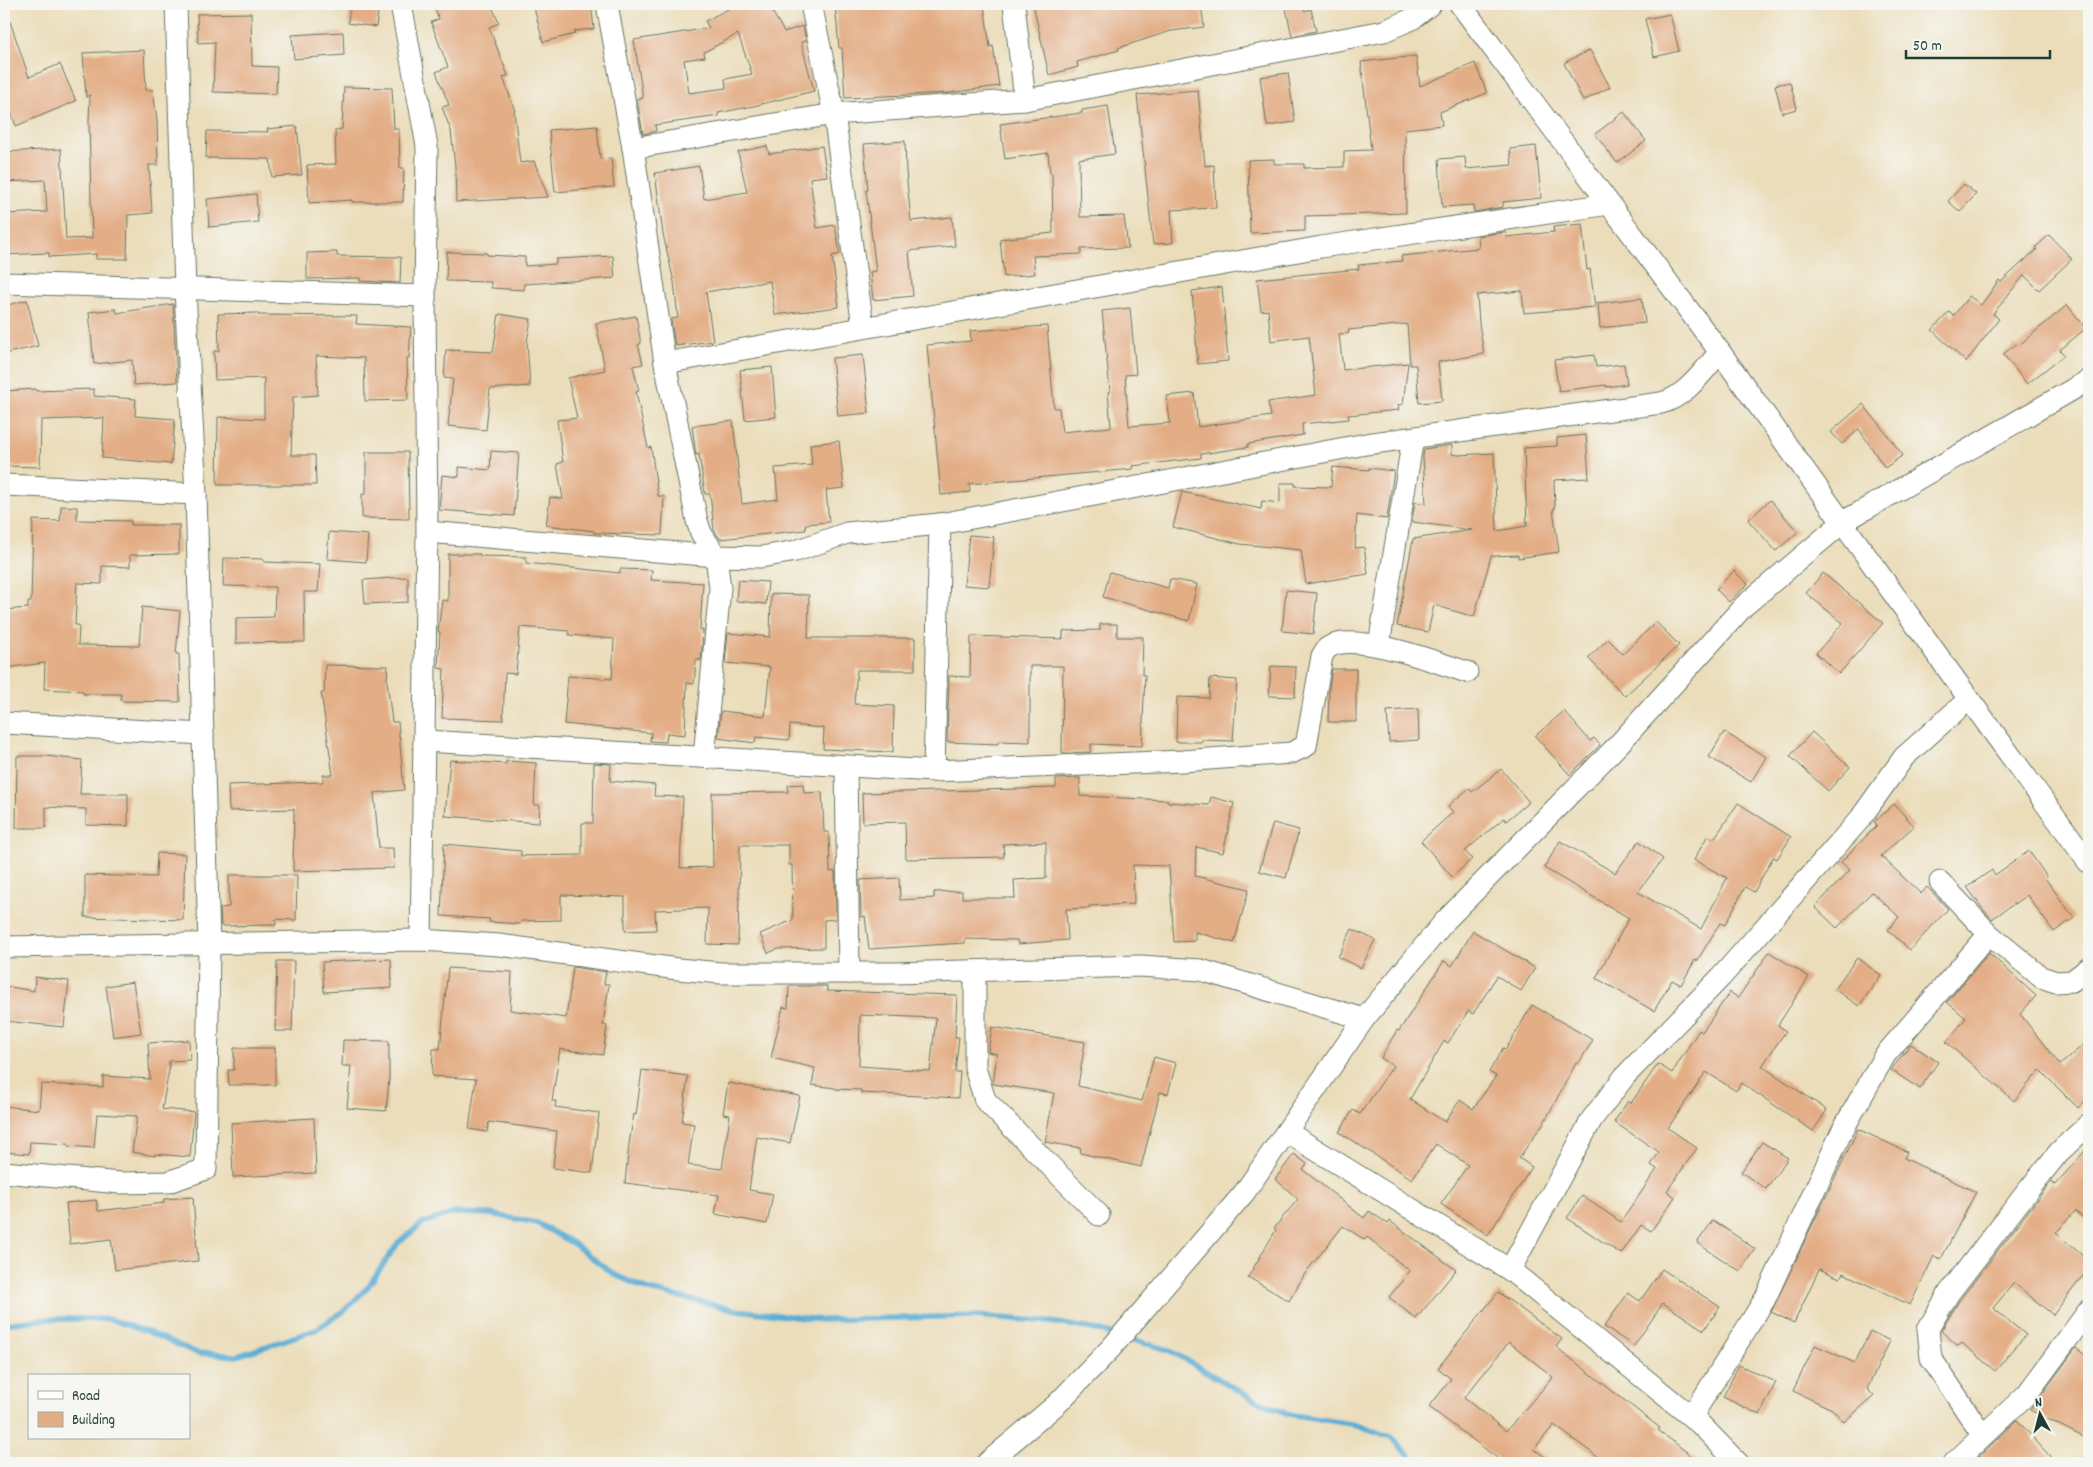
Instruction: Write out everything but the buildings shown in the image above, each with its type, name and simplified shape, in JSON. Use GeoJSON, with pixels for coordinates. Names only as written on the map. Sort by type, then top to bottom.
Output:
{"type":"FeatureCollection","features":[{"type":"Feature","properties":{"kind":"street"},"geometry":{"type":"LineString","coordinates":[[4,1172],[120,1183],[168,1182],[206,1170],[209,944],[196,494],[185,290],[176,4]]}},
{"type":"Feature","properties":{"kind":"street"},"geometry":{"type":"LineString","coordinates":[[401,4],[427,146],[425,296],[427,532],[421,940]]}},
{"type":"Feature","properties":{"kind":"street"},"geometry":{"type":"LineString","coordinates":[[607,4],[633,148],[665,362],[696,521],[700,533],[716,556],[720,588],[704,758]]}},
{"type":"Feature","properties":{"kind":"street"},"geometry":{"type":"LineString","coordinates":[[811,4],[834,114],[863,327]]}},
{"type":"Feature","properties":{"kind":"street"},"geometry":{"type":"LineString","coordinates":[[1014,4],[1025,100]]}},
{"type":"Feature","properties":{"kind":"street"},"geometry":{"type":"LineString","coordinates":[[633,148],[834,114],[1025,100],[1384,31],[1412,19],[1431,4]]}},
{"type":"Feature","properties":{"kind":"street"},"geometry":{"type":"LineString","coordinates":[[1460,4],[1720,352],[2089,863]]}},
{"type":"Feature","properties":{"kind":"street"},"geometry":{"type":"LineString","coordinates":[[665,362],[1321,247],[1608,204]]}},
{"type":"Feature","properties":{"kind":"street"},"geometry":{"type":"LineString","coordinates":[[4,283],[425,296]]}},
{"type":"Feature","properties":{"kind":"street"},"geometry":{"type":"LineString","coordinates":[[427,532],[716,556],[761,557],[796,551],[847,533],[940,524],[1366,444],[1541,421],[1672,401],[1680,395],[1720,352]]}},
{"type":"Feature","properties":{"kind":"street"},"geometry":{"type":"LineString","coordinates":[[987,1463],[1057,1404],[1111,1348],[1244,1193],[1364,1019],[1445,921],[1618,744],[1744,606],[1843,522],[2089,380]]}},
{"type":"Feature","properties":{"kind":"street"},"geometry":{"type":"LineString","coordinates":[[1379,645],[1413,438]]}},
{"type":"Feature","properties":{"kind":"street"},"geometry":{"type":"LineString","coordinates":[[4,486],[196,494]]}},
{"type":"Feature","properties":{"kind":"street"},"geometry":{"type":"LineString","coordinates":[[934,771],[940,524]]}},
{"type":"Feature","properties":{"kind":"street"},"geometry":{"type":"LineString","coordinates":[[425,741],[934,771],[1182,761],[1291,753],[1306,746],[1322,656],[1328,647],[1340,643],[1379,645],[1467,672]]}},
{"type":"Feature","properties":{"kind":"street"},"geometry":{"type":"LineString","coordinates":[[1510,1270],[1592,1118],[1625,1076],[1721,977],[1860,819],[1904,757],[1969,699]]}},
{"type":"Feature","properties":{"kind":"street"},"geometry":{"type":"LineString","coordinates":[[4,723],[203,734]]}},
{"type":"Feature","properties":{"kind":"street"},"geometry":{"type":"LineString","coordinates":[[846,766],[849,973]]}},
{"type":"Feature","properties":{"kind":"street"},"geometry":{"type":"LineString","coordinates":[[1940,882],[1989,934],[2041,977],[2056,982],[2072,981],[2089,968]]}},
{"type":"Feature","properties":{"kind":"street"},"geometry":{"type":"LineString","coordinates":[[1692,1416],[1766,1299],[1842,1131],[1885,1055],[1989,934]]}},
{"type":"Feature","properties":{"kind":"street"},"geometry":{"type":"LineString","coordinates":[[4,947],[421,940],[499,945],[678,970],[721,973],[975,972],[1140,966],[1201,970],[1364,1019]]}},
{"type":"Feature","properties":{"kind":"street"},"geometry":{"type":"LineString","coordinates":[[975,972],[975,1068],[985,1100],[1099,1215]]}},
{"type":"Feature","properties":{"kind":"street"},"geometry":{"type":"LineString","coordinates":[[1983,1436],[1931,1358],[1928,1329],[1949,1293],[2026,1193],[2059,1152],[2089,1124]]}},
{"type":"Feature","properties":{"kind":"street"},"geometry":{"type":"LineString","coordinates":[[1287,1132],[1510,1270],[1692,1416],[1738,1463]]}},
{"type":"Feature","properties":{"kind":"street"},"geometry":{"type":"LineString","coordinates":[[1954,1463],[2027,1394],[2089,1310]]}},
{"type":"Feature","properties":{"kind":"waterway"},"geometry":{"type":"LineString","coordinates":[[4,1324],[46,1319],[109,1319],[148,1332],[197,1353],[237,1356],[315,1330],[344,1311],[367,1288],[398,1243],[423,1223],[454,1213],[490,1214],[537,1223],[574,1244],[615,1275],[649,1290],[736,1310],[822,1320],[976,1316],[1051,1322],[1093,1329],[1115,1335]]}},
{"type":"Feature","properties":{"kind":"waterway"},"geometry":{"type":"LineString","coordinates":[[1126,1338],[1169,1350],[1253,1399],[1288,1414],[1357,1425],[1391,1437],[1417,1463]]}}]}
